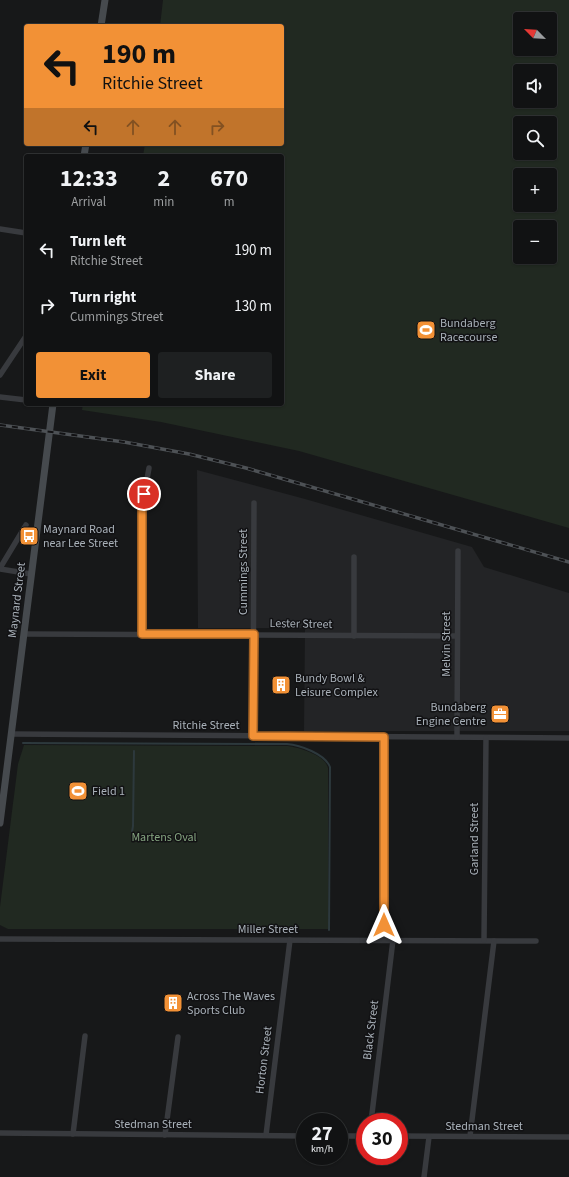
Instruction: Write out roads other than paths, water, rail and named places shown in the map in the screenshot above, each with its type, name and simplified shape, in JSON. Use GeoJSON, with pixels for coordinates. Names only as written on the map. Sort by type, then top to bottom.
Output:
{"type":"FeatureCollection","features":[{"type":"Feature","properties":{"kind":"street"},"geometry":{"type":"LineString","coordinates":[[101,24],[105,0]]}},
{"type":"Feature","properties":{"kind":"street"},"geometry":{"type":"LineString","coordinates":[[0,229],[24,233]]}},
{"type":"Feature","properties":{"kind":"street"},"geometry":{"type":"LineString","coordinates":[[0,376],[24,339]]}},
{"type":"Feature","properties":{"kind":"street"},"geometry":{"type":"LineString","coordinates":[[0,397],[24,400]]}},
{"type":"Feature","properties":{"kind":"street","name":"Maynard Street"},"geometry":{"type":"LineString","coordinates":[[0,823],[53,406]]}},
{"type":"Feature","properties":{"kind":"street"},"geometry":{"type":"LineString","coordinates":[[142,634],[142,507],[149,468]]}},
{"type":"Feature","properties":{"kind":"street","name":"Cummings Street"},"geometry":{"type":"LineString","coordinates":[[253,736],[254,503]]}},
{"type":"Feature","properties":{"kind":"street"},"geometry":{"type":"LineString","coordinates":[[26,525],[0,568],[31,574]]}},
{"type":"Feature","properties":{"kind":"street","name":"Melvin Street"},"geometry":{"type":"LineString","coordinates":[[457,737],[458,551]]}},
{"type":"Feature","properties":{"kind":"street"},"geometry":{"type":"LineString","coordinates":[[354,557],[354,636]]}},
{"type":"Feature","properties":{"kind":"street","name":"Lester Street"},"geometry":{"type":"LineString","coordinates":[[24,634],[457,636]]}},
{"type":"Feature","properties":{"kind":"street","name":"Ritchie Street"},"geometry":{"type":"LineString","coordinates":[[11,734],[569,738]]}},
{"type":"Feature","properties":{"kind":"street"},"geometry":{"type":"LineString","coordinates":[[384,737],[384,940]]}},
{"type":"Feature","properties":{"kind":"street","name":"Garland Street"},"geometry":{"type":"LineString","coordinates":[[484,940],[486,738]]}},
{"type":"Feature","properties":{"kind":"street","name":"Miller Street"},"geometry":{"type":"LineString","coordinates":[[0,939],[536,941]]}},
{"type":"Feature","properties":{"kind":"street","name":"Horton Street"},"geometry":{"type":"LineString","coordinates":[[266,1135],[290,940]]}},
{"type":"Feature","properties":{"kind":"street","name":"Black Street"},"geometry":{"type":"LineString","coordinates":[[372,1113],[393,940]]}},
{"type":"Feature","properties":{"kind":"street"},"geometry":{"type":"LineString","coordinates":[[470,1136],[494,941]]}},
{"type":"Feature","properties":{"kind":"street"},"geometry":{"type":"LineString","coordinates":[[73,1134],[85,1036]]}},
{"type":"Feature","properties":{"kind":"street"},"geometry":{"type":"LineString","coordinates":[[165,1135],[178,1037]]}},
{"type":"Feature","properties":{"kind":"street","name":"Stedman Street"},"geometry":{"type":"LineString","coordinates":[[0,1133],[296,1136]]}},
{"type":"Feature","properties":{"kind":"street","name":"Stedman Street"},"geometry":{"type":"LineString","coordinates":[[408,1136],[569,1137]]}},
{"type":"Feature","properties":{"kind":"street"},"geometry":{"type":"LineString","coordinates":[[424,1177],[429,1137]]}},
{"type":"Feature","properties":{"kind":"waterway"},"geometry":{"type":"LineString","coordinates":[[23,743],[287,744],[305,748],[318,754],[330,767],[329,930]]}},
{"type":"Feature","properties":{"kind":"waterway"},"geometry":{"type":"LineString","coordinates":[[132,832],[134,751]]}},
{"type":"Feature","properties":{"kind":"railway"},"geometry":{"type":"LineString","coordinates":[[0,425],[124,442],[189,454],[246,468],[569,562]]}},
{"type":"Feature","properties":{"kind":"place","name":"Bundaberg Racecourse"},"geometry":{"type":"Point","coordinates":[426,330]}},
{"type":"Feature","properties":{"kind":"place","name":"Maynard Road near Lee Street"},"geometry":{"type":"Point","coordinates":[29,536]}},
{"type":"Feature","properties":{"kind":"place","name":"Bundy Bowl & Leisure Complex"},"geometry":{"type":"Point","coordinates":[281,685]}},
{"type":"Feature","properties":{"kind":"place","name":"Bundaberg Engine Centre"},"geometry":{"type":"Point","coordinates":[500,714]}},
{"type":"Feature","properties":{"kind":"place","name":"Field 1"},"geometry":{"type":"Point","coordinates":[78,791]}},
{"type":"Feature","properties":{"kind":"place","name":"Across The Waves Sports Club"},"geometry":{"type":"Point","coordinates":[173,1003]}},
{"type":"Feature","properties":{"kind":"park label","name":"Martens Oval"},"geometry":{"type":"Point","coordinates":[164,837]}}]}
